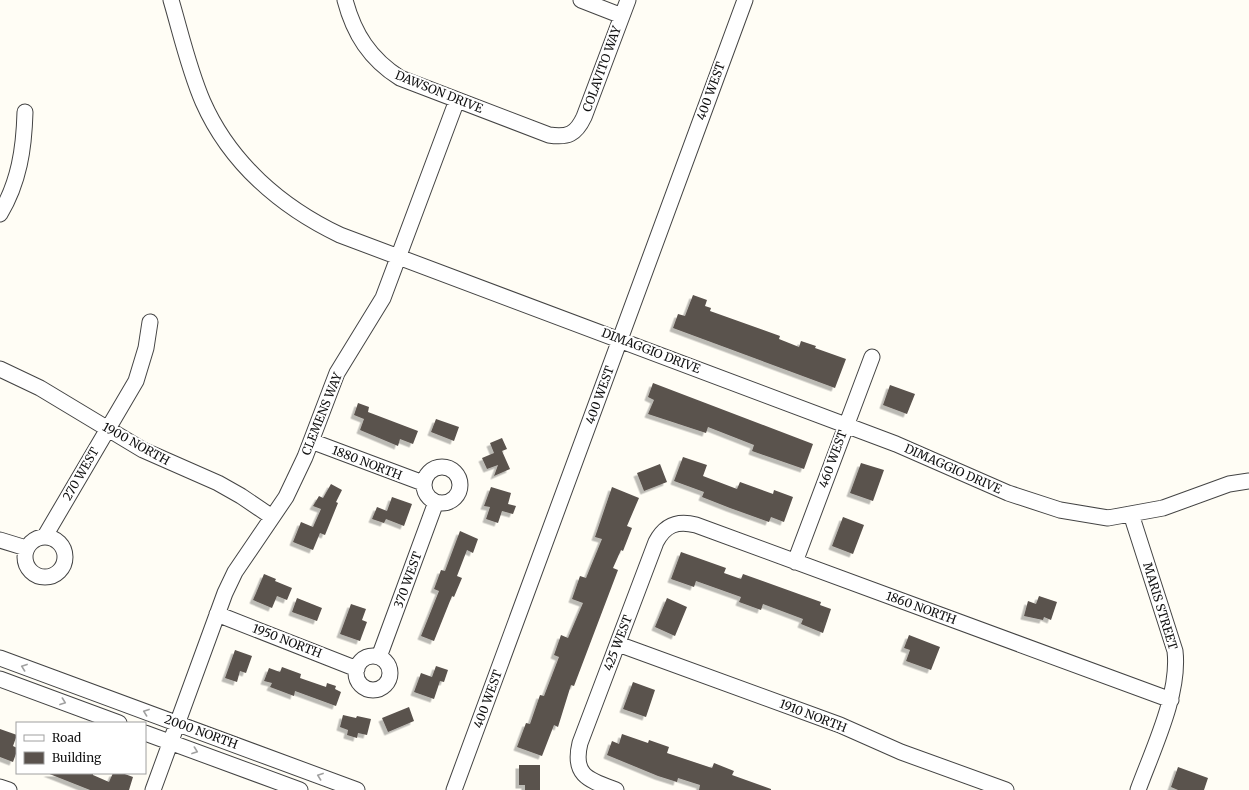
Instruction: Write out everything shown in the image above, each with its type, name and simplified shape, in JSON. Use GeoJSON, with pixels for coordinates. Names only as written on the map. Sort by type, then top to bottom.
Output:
{"type":"FeatureCollection","features":[{"type":"Feature","properties":{"kind":"street","name":"DIMAGGIO DRIVE"},"geometry":{"type":"LineString","coordinates":[[171,0],[203,102],[219,131],[240,160],[266,187],[309,219],[340,235],[896,444],[1008,494],[1060,510],[1108,518],[1163,508],[1229,484],[1249,481]]}},
{"type":"Feature","properties":{"kind":"street","name":"DAWSON DRIVE"},"geometry":{"type":"LineString","coordinates":[[345,0],[356,32],[363,44],[380,63],[400,78],[549,135],[561,137],[570,134]]}},
{"type":"Feature","properties":{"kind":"street"},"geometry":{"type":"LineString","coordinates":[[581,0],[622,16]]}},
{"type":"Feature","properties":{"kind":"street","name":"COLAVITO WAY"},"geometry":{"type":"LineString","coordinates":[[570,134],[579,128],[584,117],[628,0]]}},
{"type":"Feature","properties":{"kind":"street","name":"400 WEST"},"geometry":{"type":"LineString","coordinates":[[454,790],[745,0]]}},
{"type":"Feature","properties":{"kind":"street","name":"CLEMENS WAY"},"geometry":{"type":"LineString","coordinates":[[153,790],[217,614],[235,572],[289,491],[311,441],[337,373],[383,298],[457,100]]}},
{"type":"Feature","properties":{"kind":"street"},"geometry":{"type":"LineString","coordinates":[[0,214],[15,184],[20,166],[24,139],[25,112]]}},
{"type":"Feature","properties":{"kind":"street","name":"270 WEST"},"geometry":{"type":"LineString","coordinates":[[45,536],[136,381],[141,368],[150,322]]}},
{"type":"Feature","properties":{"kind":"street","name":"460 WEST"},"geometry":{"type":"LineString","coordinates":[[795,562],[872,357]]}},
{"type":"Feature","properties":{"kind":"street","name":"1900 NORTH"},"geometry":{"type":"LineString","coordinates":[[0,369],[40,388],[143,450],[224,487],[272,517]]}},
{"type":"Feature","properties":{"kind":"street","name":"1880 NORTH"},"geometry":{"type":"LineString","coordinates":[[311,441],[423,482]]}},
{"type":"Feature","properties":{"kind":"street"},"geometry":{"type":"LineString","coordinates":[[435,468],[450,468],[458,475],[460,484],[455,498],[446,503],[436,502],[428,497],[423,482],[427,473],[435,468]]}},
{"type":"Feature","properties":{"kind":"street","name":"370 WEST"},"geometry":{"type":"LineString","coordinates":[[378,657],[436,502]]}},
{"type":"Feature","properties":{"kind":"street","name":"MARIS STREET"},"geometry":{"type":"LineString","coordinates":[[1131,514],[1176,651],[1177,674],[1171,700],[1138,790]]}},
{"type":"Feature","properties":{"kind":"street","name":"1860 NORTH"},"geometry":{"type":"LineString","coordinates":[[671,525],[682,522],[696,525],[1171,700]]}},
{"type":"Feature","properties":{"kind":"street","name":"425 WEST"},"geometry":{"type":"LineString","coordinates":[[616,790],[592,781],[583,774],[579,767],[577,754],[656,542],[665,529],[671,525]]}},
{"type":"Feature","properties":{"kind":"street"},"geometry":{"type":"LineString","coordinates":[[45,536],[57,540],[64,551],[64,564],[56,574],[44,577],[32,572],[25,561],[26,548],[34,539],[45,536]]}},
{"type":"Feature","properties":{"kind":"street"},"geometry":{"type":"LineString","coordinates":[[0,540],[26,548]]}},
{"type":"Feature","properties":{"kind":"street","name":"1950 NORTH"},"geometry":{"type":"LineString","coordinates":[[217,614],[356,668]]}},
{"type":"Feature","properties":{"kind":"street","name":"1910 NORTH"},"geometry":{"type":"LineString","coordinates":[[618,644],[840,725],[901,752],[1006,790]]}},
{"type":"Feature","properties":{"kind":"street"},"geometry":{"type":"LineString","coordinates":[[378,657],[386,662],[390,670],[387,683],[379,689],[370,690],[362,686],[357,678],[356,668],[365,658],[378,657]]}},
{"type":"Feature","properties":{"kind":"street","name":"2000 NORTH"},"geometry":{"type":"LineString","coordinates":[[0,658],[357,790]]}},
{"type":"Feature","properties":{"kind":"street"},"geometry":{"type":"LineString","coordinates":[[0,679],[116,722]]}},
{"type":"Feature","properties":{"kind":"street","name":"2000 NORTH"},"geometry":{"type":"LineString","coordinates":[[146,732],[300,790]]}},
{"type":"Feature","properties":{"kind":"street"},"geometry":{"type":"LineString","coordinates":[[0,787],[9,790]]}},
{"type":"Feature","properties":{"kind":"building"},"geometry":{"type":"Polygon","coordinates":[[[693,295],[707,300],[705,306],[711,308],[710,311],[780,336],[779,339],[799,347],[801,341],[816,346],[815,348],[846,359],[835,388],[673,328],[678,314],[685,316],[693,295]]]}},
{"type":"Feature","properties":{"kind":"building"},"geometry":{"type":"Polygon","coordinates":[[[653,383],[813,444],[804,469],[752,451],[754,445],[708,427],[706,433],[648,414],[654,400],[648,397],[653,383]]]}},
{"type":"Feature","properties":{"kind":"building"},"geometry":{"type":"Polygon","coordinates":[[[890,385],[915,394],[907,414],[883,405],[890,385]]]}},
{"type":"Feature","properties":{"kind":"building"},"geometry":{"type":"Polygon","coordinates":[[[358,403],[369,407],[368,412],[418,431],[413,444],[400,439],[398,446],[360,430],[364,419],[354,415],[358,403]]]}},
{"type":"Feature","properties":{"kind":"building"},"geometry":{"type":"Polygon","coordinates":[[[436,419],[459,427],[454,441],[431,432],[436,419]]]}},
{"type":"Feature","properties":{"kind":"building"},"geometry":{"type":"Polygon","coordinates":[[[502,438],[507,449],[502,451],[510,469],[494,476],[498,465],[487,469],[482,458],[494,453],[490,443],[502,438]]]}},
{"type":"Feature","properties":{"kind":"building"},"geometry":{"type":"Polygon","coordinates":[[[683,457],[707,465],[703,476],[737,489],[740,482],[773,494],[774,490],[793,497],[784,522],[771,517],[769,522],[730,508],[702,497],[704,492],[674,481],[683,457]]]}},
{"type":"Feature","properties":{"kind":"building"},"geometry":{"type":"Polygon","coordinates":[[[861,463],[884,470],[873,501],[850,493],[861,463]]]}},
{"type":"Feature","properties":{"kind":"building"},"geometry":{"type":"Polygon","coordinates":[[[660,464],[667,482],[644,491],[637,473],[660,464]]]}},
{"type":"Feature","properties":{"kind":"building"},"geometry":{"type":"Polygon","coordinates":[[[331,484],[342,490],[336,502],[338,503],[325,535],[320,533],[313,550],[293,542],[301,522],[313,527],[321,509],[313,506],[319,496],[323,498],[331,484]]]}},
{"type":"Feature","properties":{"kind":"building"},"geometry":{"type":"Polygon","coordinates":[[[491,487],[511,493],[508,504],[516,506],[513,514],[502,511],[498,523],[486,519],[490,507],[484,506],[491,487]]]}},
{"type":"Feature","properties":{"kind":"building"},"geometry":{"type":"Polygon","coordinates":[[[612,487],[639,498],[627,526],[632,528],[623,551],[621,550],[613,568],[618,570],[574,686],[571,685],[558,727],[554,725],[542,756],[517,747],[526,723],[530,724],[540,695],[544,696],[559,657],[554,655],[561,635],[568,638],[583,603],[572,599],[580,576],[586,578],[602,539],[595,537],[612,487]]]}},
{"type":"Feature","properties":{"kind":"building"},"geometry":{"type":"Polygon","coordinates":[[[392,497],[412,504],[404,526],[386,519],[384,523],[372,519],[377,507],[387,511],[392,497]]]}},
{"type":"Feature","properties":{"kind":"building"},"geometry":{"type":"Polygon","coordinates":[[[843,517],[864,525],[853,554],[832,546],[843,517]]]}},
{"type":"Feature","properties":{"kind":"building"},"geometry":{"type":"Polygon","coordinates":[[[460,531],[478,539],[473,553],[467,550],[457,576],[462,578],[454,597],[452,596],[434,641],[421,636],[439,591],[434,589],[441,570],[445,571],[460,531]]]}},
{"type":"Feature","properties":{"kind":"building"},"geometry":{"type":"Polygon","coordinates":[[[681,552],[726,568],[724,573],[741,579],[743,574],[821,602],[820,605],[831,609],[823,633],[801,624],[803,619],[763,604],[761,610],[739,602],[741,597],[696,581],[694,587],[671,579],[681,552]]]}},
{"type":"Feature","properties":{"kind":"building"},"geometry":{"type":"Polygon","coordinates":[[[264,574],[276,579],[275,581],[292,588],[287,600],[277,596],[272,608],[253,600],[264,574]]]}},
{"type":"Feature","properties":{"kind":"building"},"geometry":{"type":"Polygon","coordinates":[[[1039,596],[1057,602],[1051,620],[1044,617],[1043,620],[1024,616],[1028,601],[1036,604],[1039,596]]]}},
{"type":"Feature","properties":{"kind":"building"},"geometry":{"type":"Polygon","coordinates":[[[297,598],[322,608],[317,621],[292,612],[297,598]]]}},
{"type":"Feature","properties":{"kind":"building"},"geometry":{"type":"Polygon","coordinates":[[[667,598],[687,607],[675,636],[655,627],[667,598]]]}},
{"type":"Feature","properties":{"kind":"building"},"geometry":{"type":"Polygon","coordinates":[[[351,604],[366,609],[362,620],[367,622],[360,641],[340,634],[351,604]]]}},
{"type":"Feature","properties":{"kind":"building"},"geometry":{"type":"Polygon","coordinates":[[[909,635],[940,647],[931,670],[906,661],[910,650],[904,648],[909,635]]]}},
{"type":"Feature","properties":{"kind":"building"},"geometry":{"type":"Polygon","coordinates":[[[235,650],[252,656],[246,673],[240,671],[237,682],[225,678],[235,650]]]}},
{"type":"Feature","properties":{"kind":"building"},"geometry":{"type":"Polygon","coordinates":[[[436,666],[448,670],[444,682],[440,681],[434,699],[414,692],[421,673],[432,677],[436,666]]]}},
{"type":"Feature","properties":{"kind":"building"},"geometry":{"type":"Polygon","coordinates":[[[282,667],[301,674],[300,678],[326,687],[327,683],[336,686],[335,689],[341,692],[336,706],[295,691],[294,696],[270,687],[272,683],[264,681],[269,668],[280,672],[282,667]]]}},
{"type":"Feature","properties":{"kind":"building"},"geometry":{"type":"Polygon","coordinates":[[[633,682],[655,690],[646,717],[623,709],[633,682]]]}},
{"type":"Feature","properties":{"kind":"building"},"geometry":{"type":"Polygon","coordinates":[[[409,707],[414,721],[388,732],[382,718],[409,707]]]}},
{"type":"Feature","properties":{"kind":"building"},"geometry":{"type":"Polygon","coordinates":[[[343,715],[371,719],[367,735],[358,733],[357,738],[347,735],[348,730],[340,727],[343,715]]]}},
{"type":"Feature","properties":{"kind":"building"},"geometry":{"type":"Polygon","coordinates":[[[0,729],[16,735],[13,746],[16,748],[16,754],[13,762],[0,757],[0,729]]]}},
{"type":"Feature","properties":{"kind":"building"},"geometry":{"type":"Polygon","coordinates":[[[622,734],[648,743],[649,740],[669,747],[667,753],[712,768],[714,763],[734,771],[732,775],[771,790],[699,790],[700,785],[678,778],[677,782],[658,776],[607,755],[612,741],[619,744],[622,734]]]}},
{"type":"Feature","properties":{"kind":"building"},"geometry":{"type":"Polygon","coordinates":[[[519,765],[540,765],[540,790],[525,790],[525,785],[519,785],[519,765]]]}},
{"type":"Feature","properties":{"kind":"building"},"geometry":{"type":"Polygon","coordinates":[[[1178,767],[1208,778],[1204,790],[1178,790],[1171,787],[1178,767]]]}},
{"type":"Feature","properties":{"kind":"building"},"geometry":{"type":"Polygon","coordinates":[[[50,774],[93,774],[109,782],[113,774],[125,774],[133,777],[129,790],[90,790],[50,774]]]}}]}
